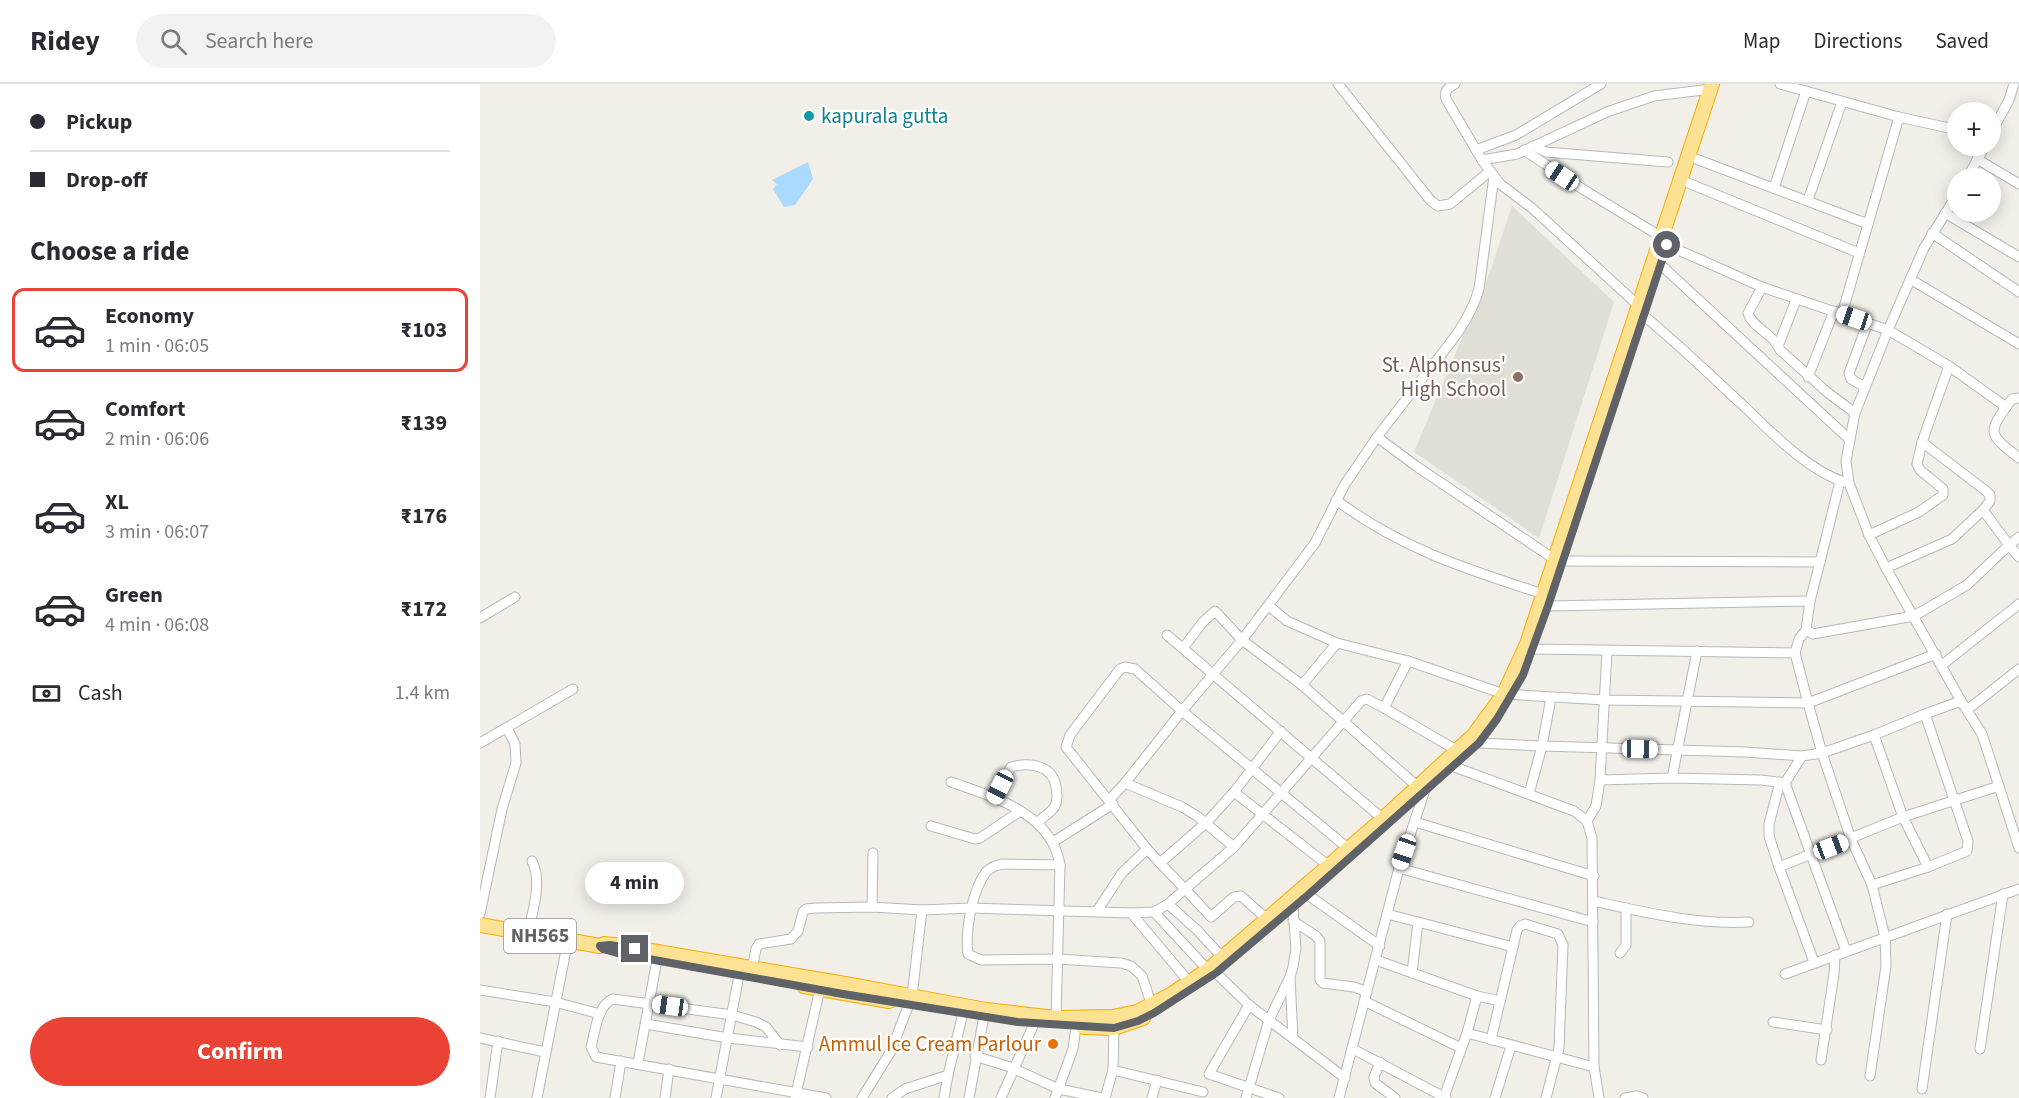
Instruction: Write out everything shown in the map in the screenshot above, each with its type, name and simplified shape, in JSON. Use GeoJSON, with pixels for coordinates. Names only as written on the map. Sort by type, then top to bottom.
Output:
{"type":"FeatureCollection","features":[{"type":"Feature","properties":{"kind":"highway","name":"NH565"},"geometry":{"type":"LineString","coordinates":[[1641,311],[1661,266],[1665,241],[1696,159],[1715,86]]}},
{"type":"Feature","properties":{"kind":"highway","name":"NH565"},"geometry":{"type":"LineString","coordinates":[[480,925],[600,946],[608,951],[657,960],[745,972],[911,1000],[963,1013],[1034,1023],[1114,1028],[1138,1021],[1154,1013],[1293,914],[1308,895],[1458,752],[1523,675],[1558,560],[1715,86]]}},
{"type":"Feature","properties":{"kind":"highway","name":"NH565"},"geometry":{"type":"LineString","coordinates":[[600,946],[604,944],[622,946],[820,989],[986,1010],[1056,1018],[1113,1017],[1137,1012],[1152,1006],[1212,971],[1222,957],[1383,819],[1479,743],[1497,719],[1545,600]]}},
{"type":"Feature","properties":{"kind":"street"},"geometry":{"type":"LineString","coordinates":[[1338,84],[1431,201],[1438,206],[1450,204],[1492,174]]}},
{"type":"Feature","properties":{"kind":"street"},"geometry":{"type":"LineString","coordinates":[[1455,84],[1447,89],[1446,99],[1482,160],[1500,184],[1532,208],[1782,442],[1812,465],[1845,482],[1886,568],[1982,734],[2019,848]]}},
{"type":"Feature","properties":{"kind":"street"},"geometry":{"type":"LineString","coordinates":[[1476,150],[1516,135],[1601,84]]}},
{"type":"Feature","properties":{"kind":"street"},"geometry":{"type":"LineString","coordinates":[[1779,84],[1899,117],[1947,128]]}},
{"type":"Feature","properties":{"kind":"street"},"geometry":{"type":"LineString","coordinates":[[2001,115],[2014,84]]}},
{"type":"Feature","properties":{"kind":"street"},"geometry":{"type":"LineString","coordinates":[[1482,160],[1517,154],[1607,112],[1654,96],[1715,86]]}},
{"type":"Feature","properties":{"kind":"street"},"geometry":{"type":"LineString","coordinates":[[1774,188],[1806,91]]}},
{"type":"Feature","properties":{"kind":"street"},"geometry":{"type":"LineString","coordinates":[[1808,200],[1842,102]]}},
{"type":"Feature","properties":{"kind":"street"},"geometry":{"type":"LineString","coordinates":[[1808,377],[1838,312],[1859,253],[1899,117]]}},
{"type":"Feature","properties":{"kind":"street"},"geometry":{"type":"LineString","coordinates":[[1528,148],[1546,152],[1668,162]]}},
{"type":"Feature","properties":{"kind":"street"},"geometry":{"type":"LineString","coordinates":[[1528,148],[1581,188],[1665,241],[1796,300],[1888,330],[1949,366],[2006,407]]}},
{"type":"Feature","properties":{"kind":"street"},"geometry":{"type":"LineString","coordinates":[[1972,168],[1979,156]]}},
{"type":"Feature","properties":{"kind":"street"},"geometry":{"type":"LineString","coordinates":[[1696,159],[1868,224]]}},
{"type":"Feature","properties":{"kind":"street"},"geometry":{"type":"LineString","coordinates":[[1977,159],[2019,184]]}},
{"type":"Feature","properties":{"kind":"street"},"geometry":{"type":"LineString","coordinates":[[1053,843],[1112,802],[1182,711],[1269,606],[1315,543],[1356,466],[1469,317],[1479,289],[1492,174]]}},
{"type":"Feature","properties":{"kind":"street"},"geometry":{"type":"LineString","coordinates":[[1688,183],[1859,253]]}},
{"type":"Feature","properties":{"kind":"street"},"geometry":{"type":"LineString","coordinates":[[1870,1076],[1886,966],[1885,937],[1872,885],[1851,839],[1822,753],[1795,653],[1799,639],[1806,630],[1810,601],[1820,562],[1845,482],[1849,439],[1855,413],[1910,279],[1932,233],[1947,210]]}},
{"type":"Feature","properties":{"kind":"street"},"geometry":{"type":"LineString","coordinates":[[1945,213],[2019,257]]}},
{"type":"Feature","properties":{"kind":"street"},"geometry":{"type":"LineString","coordinates":[[1932,233],[2019,292]]}},
{"type":"Feature","properties":{"kind":"street"},"geometry":{"type":"LineString","coordinates":[[1661,266],[1849,439]]}},
{"type":"Feature","properties":{"kind":"street"},"geometry":{"type":"LineString","coordinates":[[1910,279],[2019,344]]}},
{"type":"Feature","properties":{"kind":"street"},"geometry":{"type":"LineString","coordinates":[[1762,286],[1748,313],[1749,318],[1775,339],[1782,353],[1808,377],[1855,413]]}},
{"type":"Feature","properties":{"kind":"street"},"geometry":{"type":"LineString","coordinates":[[1778,345],[1796,300]]}},
{"type":"Feature","properties":{"kind":"street"},"geometry":{"type":"LineString","coordinates":[[1865,387],[1851,379],[1849,373],[1868,322]]}},
{"type":"Feature","properties":{"kind":"street"},"geometry":{"type":"LineString","coordinates":[[1869,535],[1919,512],[1943,495],[1943,489],[1920,470],[1917,464],[1922,442],[1949,366]]}},
{"type":"Feature","properties":{"kind":"street"},"geometry":{"type":"LineString","coordinates":[[2019,398],[2012,399],[2006,407],[1993,434],[1997,441],[2019,458]]}},
{"type":"Feature","properties":{"kind":"street"},"geometry":{"type":"LineString","coordinates":[[1377,437],[1416,466],[1558,560],[1820,562]]}},
{"type":"Feature","properties":{"kind":"street"},"geometry":{"type":"LineString","coordinates":[[1886,568],[1952,539],[1990,501],[1990,495],[1922,442]]}},
{"type":"Feature","properties":{"kind":"street"},"geometry":{"type":"LineString","coordinates":[[1336,500],[1379,530],[1403,542],[1545,600],[1810,601]]}},
{"type":"Feature","properties":{"kind":"street"},"geometry":{"type":"LineString","coordinates":[[1983,510],[2019,557]]}},
{"type":"Feature","properties":{"kind":"street"},"geometry":{"type":"LineString","coordinates":[[1806,630],[1813,634],[1914,616],[1967,585],[2019,537]]}},
{"type":"Feature","properties":{"kind":"street"},"geometry":{"type":"LineString","coordinates":[[480,618],[514,597]]}},
{"type":"Feature","properties":{"kind":"street"},"geometry":{"type":"LineString","coordinates":[[1942,665],[2019,604]]}},
{"type":"Feature","properties":{"kind":"street"},"geometry":{"type":"LineString","coordinates":[[1269,606],[1287,621],[1337,643],[1408,661],[1508,694],[1551,698],[1808,703],[1936,654]]}},
{"type":"Feature","properties":{"kind":"street"},"geometry":{"type":"LineString","coordinates":[[1183,648],[1203,622],[1215,611],[1242,640],[1302,686],[1422,788],[1415,822],[1399,868],[1339,1098]]}},
{"type":"Feature","properties":{"kind":"street"},"geometry":{"type":"LineString","coordinates":[[1167,635],[1383,819]]}},
{"type":"Feature","properties":{"kind":"street"},"geometry":{"type":"LineString","coordinates":[[1302,686],[1337,643]]}},
{"type":"Feature","properties":{"kind":"street"},"geometry":{"type":"LineString","coordinates":[[1532,649],[1795,653]]}},
{"type":"Feature","properties":{"kind":"street"},"geometry":{"type":"LineString","coordinates":[[1587,821],[1596,806],[1600,780],[1607,651]]}},
{"type":"Feature","properties":{"kind":"street"},"geometry":{"type":"LineString","coordinates":[[1672,778],[1697,651]]}},
{"type":"Feature","properties":{"kind":"street"},"geometry":{"type":"LineString","coordinates":[[1384,708],[1408,661]]}},
{"type":"Feature","properties":{"kind":"street"},"geometry":{"type":"LineString","coordinates":[[1211,917],[1147,849],[1112,802],[1066,747],[1066,743],[1120,669],[1130,667],[1135,669],[1182,711],[1349,849]]}},
{"type":"Feature","properties":{"kind":"street"},"geometry":{"type":"LineString","coordinates":[[1967,710],[2019,669]]}},
{"type":"Feature","properties":{"kind":"street"},"geometry":{"type":"LineString","coordinates":[[480,743],[573,689]]}},
{"type":"Feature","properties":{"kind":"street"},"geometry":{"type":"LineString","coordinates":[[1529,794],[1542,746],[1551,698]]}},
{"type":"Feature","properties":{"kind":"street"},"geometry":{"type":"LineString","coordinates":[[716,1098],[732,1015],[745,972],[759,944],[795,936],[806,909],[872,907],[922,910],[970,908],[1154,912],[1168,904],[1234,847],[1311,756],[1364,699],[1384,708],[1458,752]]}},
{"type":"Feature","properties":{"kind":"street"},"geometry":{"type":"LineString","coordinates":[[1479,743],[1802,756],[1822,753],[1961,701]]}},
{"type":"Feature","properties":{"kind":"street"},"geometry":{"type":"LineString","coordinates":[[1872,885],[1928,867],[1967,851],[1968,841],[1925,714]]}},
{"type":"Feature","properties":{"kind":"street"},"geometry":{"type":"LineString","coordinates":[[480,914],[502,808],[516,763],[515,744],[507,728]]}},
{"type":"Feature","properties":{"kind":"street"},"geometry":{"type":"LineString","coordinates":[[1160,863],[1207,822],[1281,731]]}},
{"type":"Feature","properties":{"kind":"street"},"geometry":{"type":"LineString","coordinates":[[1874,735],[1903,817],[1928,867]]}},
{"type":"Feature","properties":{"kind":"street"},"geometry":{"type":"LineString","coordinates":[[1802,756],[1783,783],[1769,824],[1771,843],[1814,962]]}},
{"type":"Feature","properties":{"kind":"street"},"geometry":{"type":"LineString","coordinates":[[994,798],[1011,767],[1027,765],[1050,771],[1055,782],[1057,798],[1055,807],[1038,822]]}},
{"type":"Feature","properties":{"kind":"street"},"geometry":{"type":"LineString","coordinates":[[1452,766],[1574,811],[1587,821],[1592,838],[1594,876],[1594,1067],[1599,1098]]}},
{"type":"Feature","properties":{"kind":"street"},"geometry":{"type":"LineString","coordinates":[[1600,780],[1672,778],[1783,783]]}},
{"type":"Feature","properties":{"kind":"street"},"geometry":{"type":"LineString","coordinates":[[951,782],[994,798],[1038,822],[1053,843],[1060,865],[1056,1018]]}},
{"type":"Feature","properties":{"kind":"street"},"geometry":{"type":"LineString","coordinates":[[1125,783],[1182,807],[1207,822],[1234,847]]}},
{"type":"Feature","properties":{"kind":"street"},"geometry":{"type":"LineString","coordinates":[[1783,783],[1846,951]]}},
{"type":"Feature","properties":{"kind":"street"},"geometry":{"type":"LineString","coordinates":[[1779,867],[1903,817],[2000,786]]}},
{"type":"Feature","properties":{"kind":"street"},"geometry":{"type":"LineString","coordinates":[[1233,792],[1329,866]]}},
{"type":"Feature","properties":{"kind":"street"},"geometry":{"type":"LineString","coordinates":[[931,826],[975,839],[1019,812]]}},
{"type":"Feature","properties":{"kind":"street"},"geometry":{"type":"LineString","coordinates":[[1415,822],[1594,876]]}},
{"type":"Feature","properties":{"kind":"street"},"geometry":{"type":"LineString","coordinates":[[1096,911],[1122,873],[1147,849]]}},
{"type":"Feature","properties":{"kind":"street"},"geometry":{"type":"LineString","coordinates":[[872,907],[873,853]]}},
{"type":"Feature","properties":{"kind":"street"},"geometry":{"type":"LineString","coordinates":[[528,934],[536,883],[535,867],[532,861]]}},
{"type":"Feature","properties":{"kind":"street"},"geometry":{"type":"LineString","coordinates":[[480,863],[490,865]]}},
{"type":"Feature","properties":{"kind":"street"},"geometry":{"type":"LineString","coordinates":[[1060,865],[994,866],[987,872],[970,908],[967,950],[971,957],[981,960],[1058,959],[1121,963],[1131,966],[1142,976],[1152,1006]]}},
{"type":"Feature","properties":{"kind":"street"},"geometry":{"type":"LineString","coordinates":[[1399,868],[1593,922]]}},
{"type":"Feature","properties":{"kind":"street"},"geometry":{"type":"LineString","coordinates":[[1785,974],[1834,954],[2019,889]]}},
{"type":"Feature","properties":{"kind":"street"},"geometry":{"type":"LineString","coordinates":[[1980,1049],[2003,894]]}},
{"type":"Feature","properties":{"kind":"street"},"geometry":{"type":"LineString","coordinates":[[1308,895],[1380,946]]}},
{"type":"Feature","properties":{"kind":"street"},"geometry":{"type":"LineString","coordinates":[[1197,930],[1234,897],[1241,896],[1267,919]]}},
{"type":"Feature","properties":{"kind":"street"},"geometry":{"type":"LineString","coordinates":[[1593,901],[1674,917],[1727,923],[1749,922]]}},
{"type":"Feature","properties":{"kind":"street"},"geometry":{"type":"LineString","coordinates":[[1168,904],[1222,957]]}},
{"type":"Feature","properties":{"kind":"street"},"geometry":{"type":"LineString","coordinates":[[1620,953],[1626,945],[1626,908]]}},
{"type":"Feature","properties":{"kind":"street"},"geometry":{"type":"LineString","coordinates":[[862,1098],[891,1051],[911,1000],[922,910]]}},
{"type":"Feature","properties":{"kind":"street"},"geometry":{"type":"LineString","coordinates":[[1154,912],[1249,1005],[1345,1078]]}},
{"type":"Feature","properties":{"kind":"street"},"geometry":{"type":"LineString","coordinates":[[1131,913],[1190,983]]}},
{"type":"Feature","properties":{"kind":"street"},"geometry":{"type":"LineString","coordinates":[[1246,1098],[1269,1020],[1290,977],[1296,948],[1293,914]]}},
{"type":"Feature","properties":{"kind":"street"},"geometry":{"type":"LineString","coordinates":[[1293,914],[1320,941],[1320,980],[1323,983],[1354,987],[1366,996],[1461,1048]]}},
{"type":"Feature","properties":{"kind":"street"},"geometry":{"type":"LineString","coordinates":[[1387,914],[1513,947]]}},
{"type":"Feature","properties":{"kind":"street"},"geometry":{"type":"LineString","coordinates":[[1922,1089],[1947,914]]}},
{"type":"Feature","properties":{"kind":"street"},"geometry":{"type":"LineString","coordinates":[[1412,973],[1418,922]]}},
{"type":"Feature","properties":{"kind":"street"},"geometry":{"type":"LineString","coordinates":[[1491,1040],[1517,930],[1523,924],[1558,934],[1562,940],[1560,1034],[1557,1058],[1546,1098]]}},
{"type":"Feature","properties":{"kind":"street"},"geometry":{"type":"LineString","coordinates":[[537,1098],[568,940]]}},
{"type":"Feature","properties":{"kind":"street"},"geometry":{"type":"LineString","coordinates":[[1821,1060],[1834,974],[1834,954]]}},
{"type":"Feature","properties":{"kind":"street"},"geometry":{"type":"LineString","coordinates":[[638,1064],[657,960]]}},
{"type":"Feature","properties":{"kind":"street"},"geometry":{"type":"LineString","coordinates":[[1376,960],[1477,996],[1500,1001]]}},
{"type":"Feature","properties":{"kind":"street"},"geometry":{"type":"LineString","coordinates":[[1290,977],[1293,1038]]}},
{"type":"Feature","properties":{"kind":"street"},"geometry":{"type":"LineString","coordinates":[[795,1095],[820,989]]}},
{"type":"Feature","properties":{"kind":"street"},"geometry":{"type":"LineString","coordinates":[[480,990],[555,1002],[600,1014]]}},
{"type":"Feature","properties":{"kind":"street"},"geometry":{"type":"LineString","coordinates":[[1353,1049],[1445,1097],[1477,996]]}},
{"type":"Feature","properties":{"kind":"street"},"geometry":{"type":"LineString","coordinates":[[780,1045],[766,1027],[732,1015],[613,999],[604,1004],[591,1051],[596,1058],[669,1069],[795,1095],[826,1098]]}},
{"type":"Feature","properties":{"kind":"street"},"geometry":{"type":"LineString","coordinates":[[1113,1070],[1157,1080],[1202,1095],[1209,1074],[1249,1005]]}},
{"type":"Feature","properties":{"kind":"street"},"geometry":{"type":"LineString","coordinates":[[944,1098],[963,1013]]}},
{"type":"Feature","properties":{"kind":"street"},"geometry":{"type":"LineString","coordinates":[[969,1098],[984,1016]]}},
{"type":"Feature","properties":{"kind":"street"},"geometry":{"type":"LineString","coordinates":[[1773,1022],[1827,1030]]}},
{"type":"Feature","properties":{"kind":"street"},"geometry":{"type":"LineString","coordinates":[[1001,1098],[1034,1023]]}},
{"type":"Feature","properties":{"kind":"street"},"geometry":{"type":"LineString","coordinates":[[646,1024],[728,1038],[808,1047]]}},
{"type":"Feature","properties":{"kind":"street"},"geometry":{"type":"LineString","coordinates":[[1057,1093],[1073,1049],[1076,1026]]}},
{"type":"Feature","properties":{"kind":"street"},"geometry":{"type":"LineString","coordinates":[[975,1056],[1014,1069],[1057,1093],[1103,1098],[1113,1070],[1114,1028]]}},
{"type":"Feature","properties":{"kind":"street"},"geometry":{"type":"LineString","coordinates":[[1467,1033],[1594,1067]]}},
{"type":"Feature","properties":{"kind":"street"},"geometry":{"type":"LineString","coordinates":[[480,1038],[545,1052]]}},
{"type":"Feature","properties":{"kind":"street"},"geometry":{"type":"LineString","coordinates":[[490,1098],[498,1041]]}},
{"type":"Feature","properties":{"kind":"street"},"geometry":{"type":"LineString","coordinates":[[1495,1098],[1512,1046]]}},
{"type":"Feature","properties":{"kind":"street"},"geometry":{"type":"LineString","coordinates":[[615,1098],[621,1061]]}},
{"type":"Feature","properties":{"kind":"street"},"geometry":{"type":"LineString","coordinates":[[1380,1062],[1374,1077],[1375,1083],[1395,1098]]}},
{"type":"Feature","properties":{"kind":"street"},"geometry":{"type":"LineString","coordinates":[[665,1098],[669,1069]]}},
{"type":"Feature","properties":{"kind":"street"},"geometry":{"type":"LineString","coordinates":[[1209,1074],[1279,1098]]}},
{"type":"Feature","properties":{"kind":"street"},"geometry":{"type":"LineString","coordinates":[[892,1098],[904,1089],[948,1075]]}},
{"type":"Feature","properties":{"kind":"street"},"geometry":{"type":"LineString","coordinates":[[1152,1098],[1157,1080]]}},
{"type":"Feature","properties":{"kind":"street"},"geometry":{"type":"LineString","coordinates":[[764,1098],[765,1087]]}},
{"type":"Feature","properties":{"kind":"street"},"geometry":{"type":"LineString","coordinates":[[1625,1098],[1637,1096],[1643,1098]]}},
{"type":"Feature","properties":{"kind":"shaded area","name":"St. Alphonsus' High School"},"geometry":{"type":"Polygon","coordinates":[[[1512,206],[1614,302],[1539,538],[1414,452],[1491,269],[1512,206]]]}},
{"type":"Feature","properties":{"kind":"water"},"geometry":{"type":"Polygon","coordinates":[[[808,162],[813,179],[795,205],[784,207],[773,189],[777,184],[772,180],[808,162]]]}},
{"type":"Feature","properties":{"kind":"place","name":"kapurala gutta"},"geometry":{"type":"Point","coordinates":[809,116]}},
{"type":"Feature","properties":{"kind":"place","name":"St. Alphonsus' High School"},"geometry":{"type":"Point","coordinates":[1518,377]}},
{"type":"Feature","properties":{"kind":"place","name":"Ammul Ice Cream Parlour"},"geometry":{"type":"Point","coordinates":[1053,1044]}},
{"type":"Feature","properties":{"kind":"route"},"geometry":{"type":"LineString","coordinates":[[635,949],[604,944],[600,946],[608,951],[621,954],[843,994],[1056,1026],[1114,1028],[1138,1021],[1193,989],[1216,973],[1308,895],[1479,743],[1497,719],[1523,675],[1548,606],[1667,245]]}}]}
